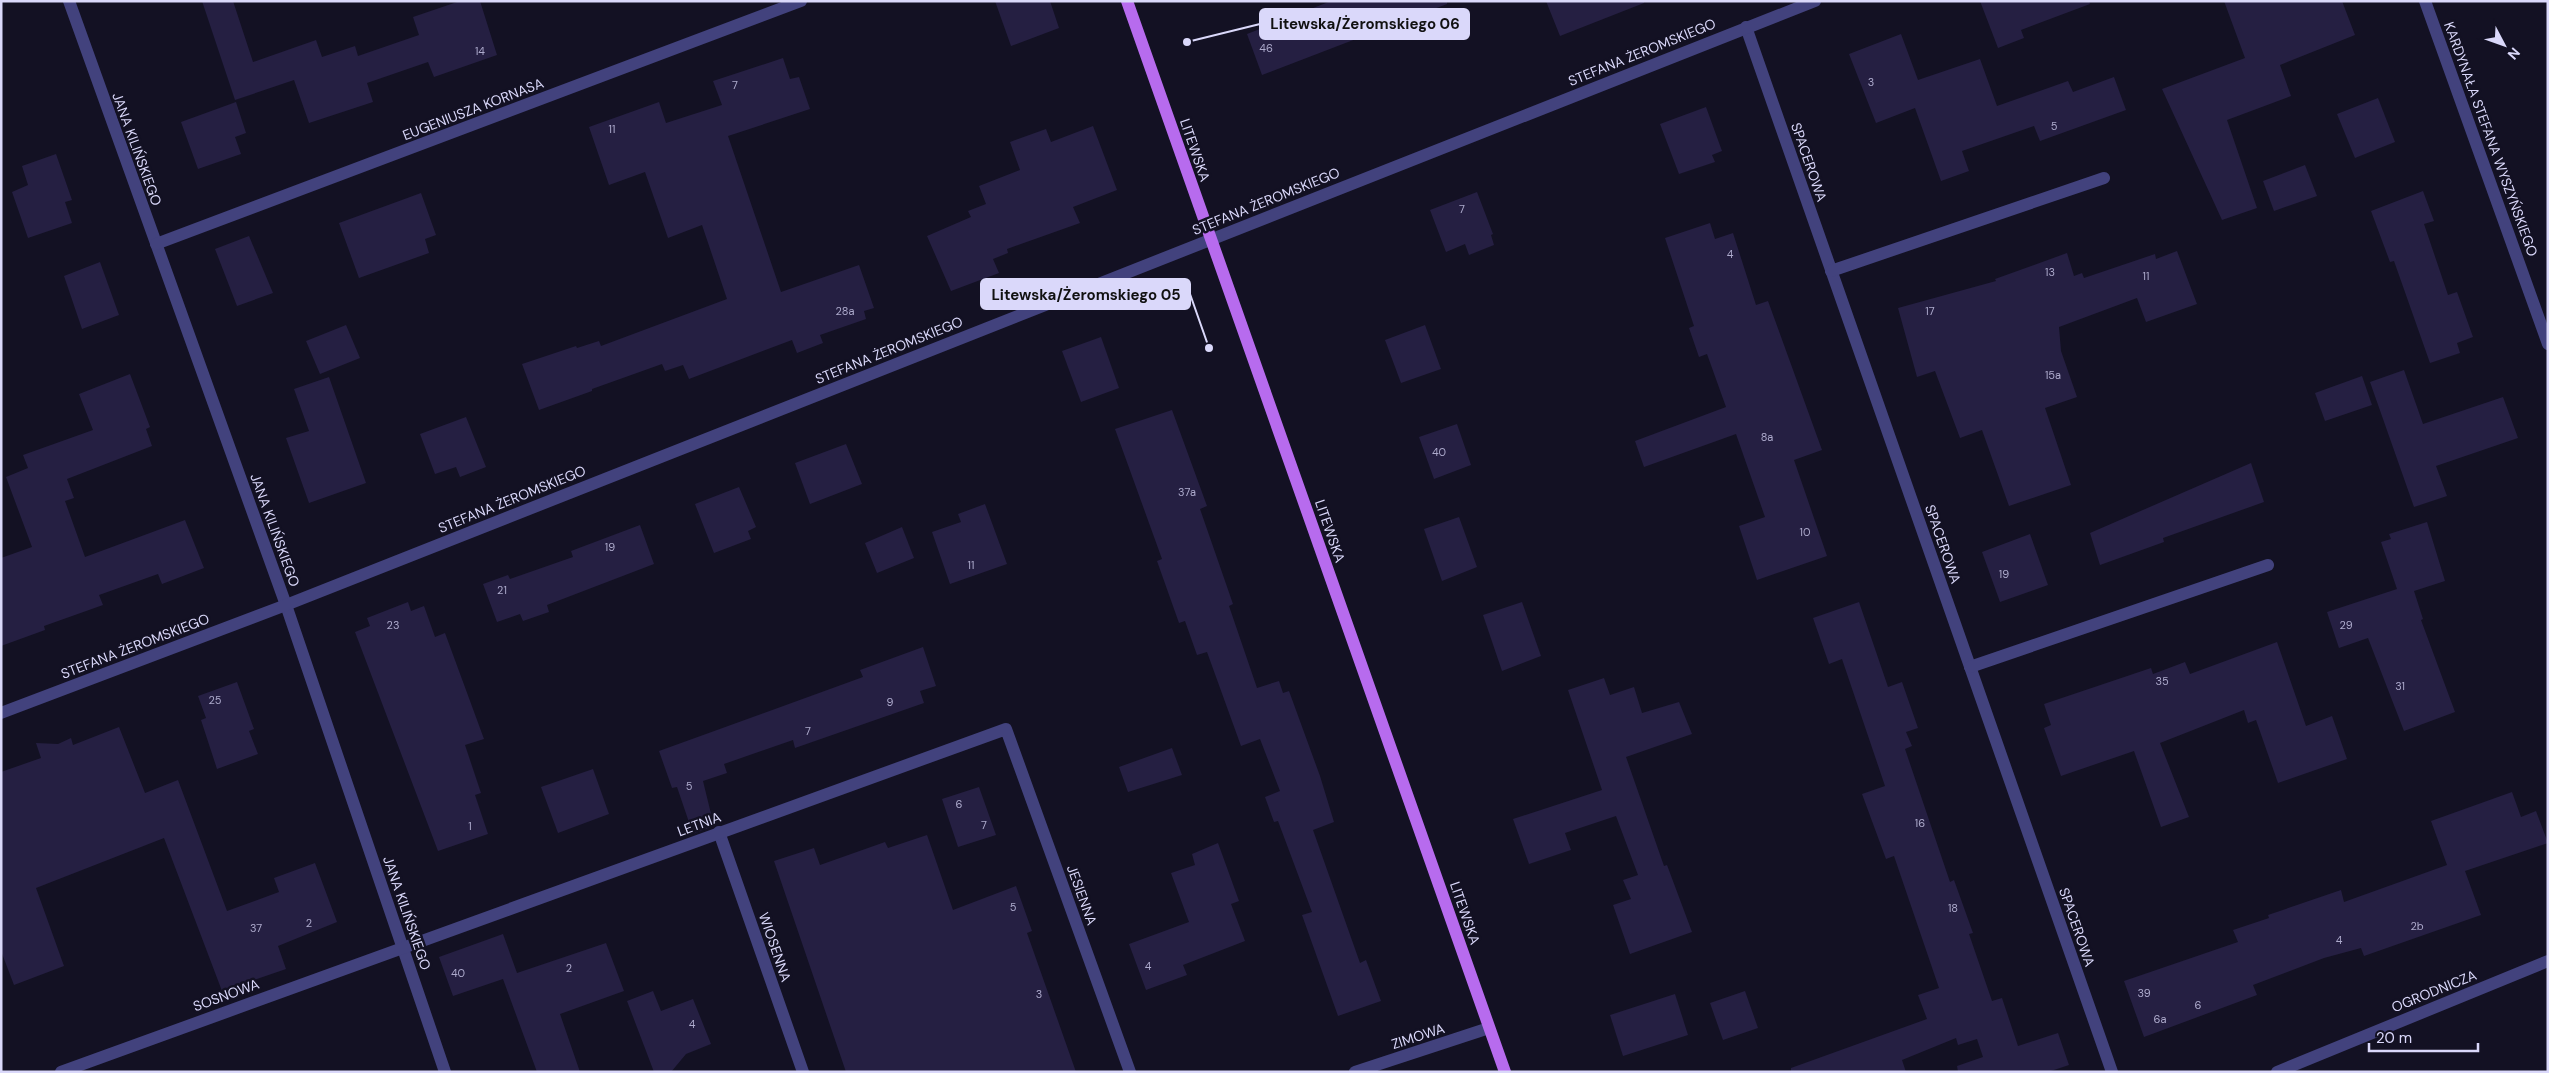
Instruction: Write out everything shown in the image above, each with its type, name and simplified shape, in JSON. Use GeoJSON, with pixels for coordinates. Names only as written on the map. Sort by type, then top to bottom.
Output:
{"type":"FeatureCollection","features":[{"type":"Feature","properties":{"kind":"main road","name":"LITEWSKA"},"geometry":{"type":"LineString","coordinates":[[1127,1],[1505,1072]]}},
{"type":"Feature","properties":{"kind":"street","name":"JANA KILIŃSKIEGO"},"geometry":{"type":"LineString","coordinates":[[68,1],[286,605],[446,1072]]}},
{"type":"Feature","properties":{"kind":"street","name":"EUGENIUSZA KORNASA"},"geometry":{"type":"LineString","coordinates":[[156,244],[801,1]]}},
{"type":"Feature","properties":{"kind":"street","name":"STEFANA ŻEROMSKIEGO"},"geometry":{"type":"LineString","coordinates":[[1,713],[286,605],[1815,1]]}},
{"type":"Feature","properties":{"kind":"street","name":"KARDYNAŁA STEFANA WYSZYŃSKIEGO"},"geometry":{"type":"LineString","coordinates":[[2425,1],[2548,344]]}},
{"type":"Feature","properties":{"kind":"street","name":"SPACEROWA"},"geometry":{"type":"LineString","coordinates":[[1746,27],[2112,1072]]}},
{"type":"Feature","properties":{"kind":"street"},"geometry":{"type":"LineString","coordinates":[[1831,271],[2104,178]]}},
{"type":"Feature","properties":{"kind":"street"},"geometry":{"type":"LineString","coordinates":[[1970,667],[2268,565]]}},
{"type":"Feature","properties":{"kind":"street","name":"LETNIA"},"geometry":{"type":"LineString","coordinates":[[403,947],[1006,728]]}},
{"type":"Feature","properties":{"kind":"street","name":"JESIENNA"},"geometry":{"type":"LineString","coordinates":[[1006,728],[1130,1072]]}},
{"type":"Feature","properties":{"kind":"street","name":"WIOSENNA"},"geometry":{"type":"LineString","coordinates":[[719,832],[803,1072]]}},
{"type":"Feature","properties":{"kind":"street","name":"SOSNOWA"},"geometry":{"type":"LineString","coordinates":[[61,1072],[403,947]]}},
{"type":"Feature","properties":{"kind":"street","name":"OGRODNICZA"},"geometry":{"type":"LineString","coordinates":[[2277,1072],[2548,961]]}},
{"type":"Feature","properties":{"kind":"street","name":"ZIMOWA"},"geometry":{"type":"LineString","coordinates":[[1355,1072],[1489,1028]]}},
{"type":"Feature","properties":{"kind":"building"},"geometry":{"type":"Polygon","coordinates":[[[202,1],[233,1],[253,62],[316,40],[322,57],[355,46],[358,56],[419,35],[413,17],[460,1],[480,1],[497,55],[434,77],[428,62],[367,83],[373,102],[309,123],[294,80],[235,100],[202,1]]]}},
{"type":"Feature","properties":{"kind":"building"},"geometry":{"type":"Polygon","coordinates":[[[995,1],[1050,1],[1059,28],[1011,46],[995,1]]]}},
{"type":"Feature","properties":{"kind":"building"},"geometry":{"type":"Polygon","coordinates":[[[1331,1],[1447,1],[1447,4],[1262,75],[1247,34],[1331,1]]]}},
{"type":"Feature","properties":{"kind":"building"},"geometry":{"type":"Polygon","coordinates":[[[1546,1],[1644,1],[1644,3],[1560,36],[1546,1]]]}},
{"type":"Feature","properties":{"kind":"building"},"geometry":{"type":"Polygon","coordinates":[[[1980,1],[2089,1],[2090,4],[2021,30],[2024,38],[1998,48],[1980,1]]]}},
{"type":"Feature","properties":{"kind":"building"},"geometry":{"type":"Polygon","coordinates":[[[2224,1],[2342,1],[2355,35],[2280,65],[2291,96],[2227,120],[2257,208],[2222,220],[2162,89],[2245,58],[2224,1]]]}},
{"type":"Feature","properties":{"kind":"building"},"geometry":{"type":"Polygon","coordinates":[[[1901,34],[1918,80],[1980,59],[1997,106],[2068,81],[2073,92],[2114,77],[2126,110],[2040,141],[2034,126],[1962,151],[1969,171],[1941,181],[1915,108],[1876,123],[1849,54],[1901,34]]]}},
{"type":"Feature","properties":{"kind":"building"},"geometry":{"type":"Polygon","coordinates":[[[783,58],[790,79],[799,77],[810,109],[728,136],[781,292],[859,265],[874,308],[864,311],[866,319],[820,335],[823,343],[797,353],[792,340],[689,379],[683,365],[665,371],[662,364],[539,410],[522,364],[576,346],[577,348],[599,341],[601,346],[727,299],[702,225],[668,238],[645,172],[609,185],[589,127],[659,102],[666,123],[722,105],[713,81],[783,58]]]}},
{"type":"Feature","properties":{"kind":"building"},"geometry":{"type":"Polygon","coordinates":[[[2378,98],[2395,142],[2355,158],[2337,114],[2378,98]]]}},
{"type":"Feature","properties":{"kind":"building"},"geometry":{"type":"Polygon","coordinates":[[[236,102],[246,133],[235,137],[241,154],[198,169],[181,122],[236,102]]]}},
{"type":"Feature","properties":{"kind":"building"},"geometry":{"type":"Polygon","coordinates":[[[1706,107],[1722,151],[1712,155],[1715,162],[1679,174],[1660,124],[1706,107]]]}},
{"type":"Feature","properties":{"kind":"building"},"geometry":{"type":"Polygon","coordinates":[[[1093,126],[1117,190],[1073,207],[1080,223],[1007,249],[1008,253],[993,259],[999,273],[951,291],[927,236],[971,217],[968,211],[986,204],[979,186],[1020,170],[1010,142],[1046,129],[1051,142],[1093,126]]]}},
{"type":"Feature","properties":{"kind":"building"},"geometry":{"type":"Polygon","coordinates":[[[56,154],[72,200],[65,202],[72,223],[28,238],[12,192],[28,185],[22,166],[56,154]]]}},
{"type":"Feature","properties":{"kind":"building"},"geometry":{"type":"Polygon","coordinates":[[[2305,165],[2317,196],[2274,211],[2263,181],[2305,165]]]}},
{"type":"Feature","properties":{"kind":"building"},"geometry":{"type":"Polygon","coordinates":[[[2423,191],[2434,221],[2424,224],[2448,295],[2457,292],[2473,337],[2457,343],[2460,353],[2430,363],[2394,261],[2390,262],[2371,211],[2423,191]]]}},
{"type":"Feature","properties":{"kind":"building"},"geometry":{"type":"Polygon","coordinates":[[[1477,192],[1493,234],[1491,235],[1494,245],[1469,255],[1465,244],[1446,252],[1430,210],[1477,192]]]}},
{"type":"Feature","properties":{"kind":"building"},"geometry":{"type":"Polygon","coordinates":[[[421,193],[436,235],[425,239],[429,253],[359,278],[339,223],[421,193]]]}},
{"type":"Feature","properties":{"kind":"building"},"geometry":{"type":"Polygon","coordinates":[[[1710,223],[1715,239],[1733,233],[1756,305],[1768,301],[1822,450],[1794,460],[1827,556],[1757,580],[1739,526],[1765,517],[1736,434],[1644,467],[1635,441],[1726,407],[1707,354],[1699,357],[1689,328],[1694,326],[1665,238],[1710,223]]]}},
{"type":"Feature","properties":{"kind":"building"},"geometry":{"type":"Polygon","coordinates":[[[249,236],[273,293],[237,306],[215,249],[249,236]]]}},
{"type":"Feature","properties":{"kind":"building"},"geometry":{"type":"Polygon","coordinates":[[[2177,251],[2197,304],[2146,322],[2137,298],[2059,327],[2061,351],[2077,397],[2045,408],[2071,485],[2009,506],[1982,430],[1960,438],[1935,371],[1917,377],[1898,308],[1996,281],[1995,279],[2067,253],[2074,276],[2082,273],[2084,278],[2155,254],[2156,259],[2177,251]]]}},
{"type":"Feature","properties":{"kind":"building"},"geometry":{"type":"Polygon","coordinates":[[[100,262],[119,315],[82,329],[64,276],[100,262]]]}},
{"type":"Feature","properties":{"kind":"building"},"geometry":{"type":"Polygon","coordinates":[[[346,325],[360,358],[320,374],[306,341],[346,325]]]}},
{"type":"Feature","properties":{"kind":"building"},"geometry":{"type":"Polygon","coordinates":[[[1425,325],[1441,369],[1401,383],[1385,340],[1425,325]]]}},
{"type":"Feature","properties":{"kind":"building"},"geometry":{"type":"Polygon","coordinates":[[[1101,337],[1119,388],[1081,402],[1062,351],[1101,337]]]}},
{"type":"Feature","properties":{"kind":"building"},"geometry":{"type":"Polygon","coordinates":[[[2404,370],[2423,424],[2503,397],[2518,438],[2436,466],[2447,496],[2414,507],[2370,382],[2404,370]]]}},
{"type":"Feature","properties":{"kind":"building"},"geometry":{"type":"Polygon","coordinates":[[[130,374],[150,427],[146,429],[152,446],[67,479],[74,498],[65,501],[85,557],[185,520],[204,568],[162,584],[158,574],[99,595],[103,605],[44,626],[45,630],[1,646],[1,558],[32,547],[6,477],[28,468],[23,455],[93,430],[79,394],[130,374]]]}},
{"type":"Feature","properties":{"kind":"building"},"geometry":{"type":"Polygon","coordinates":[[[2362,376],[2372,405],[2325,421],[2315,393],[2362,376]]]}},
{"type":"Feature","properties":{"kind":"building"},"geometry":{"type":"Polygon","coordinates":[[[329,377],[366,483],[309,503],[286,438],[309,431],[294,389],[329,377]]]}},
{"type":"Feature","properties":{"kind":"building"},"geometry":{"type":"Polygon","coordinates":[[[1172,410],[1207,506],[1200,509],[1233,604],[1229,606],[1257,688],[1279,681],[1283,693],[1289,691],[1320,776],[1334,822],[1313,830],[1360,963],[1366,960],[1381,1001],[1338,1016],[1302,915],[1312,912],[1278,821],[1274,822],[1265,797],[1280,791],[1260,739],[1241,746],[1207,652],[1197,655],[1185,621],[1179,623],[1157,561],[1162,559],[1115,429],[1172,410]]]}},
{"type":"Feature","properties":{"kind":"building"},"geometry":{"type":"Polygon","coordinates":[[[466,417],[486,467],[460,477],[456,467],[435,474],[420,434],[466,417]]]}},
{"type":"Feature","properties":{"kind":"building"},"geometry":{"type":"Polygon","coordinates":[[[1457,424],[1471,465],[1434,479],[1419,437],[1457,424]]]}},
{"type":"Feature","properties":{"kind":"building"},"geometry":{"type":"Polygon","coordinates":[[[846,444],[862,484],[810,504],[795,463],[846,444]]]}},
{"type":"Feature","properties":{"kind":"building"},"geometry":{"type":"Polygon","coordinates":[[[2251,463],[2264,502],[2163,538],[2164,542],[2100,565],[2090,533],[2251,463]]]}},
{"type":"Feature","properties":{"kind":"building"},"geometry":{"type":"Polygon","coordinates":[[[739,487],[756,527],[748,531],[751,539],[714,553],[695,504],[739,487]]]}},
{"type":"Feature","properties":{"kind":"building"},"geometry":{"type":"Polygon","coordinates":[[[985,504],[1007,564],[950,584],[932,532],[961,522],[958,514],[985,504]]]}},
{"type":"Feature","properties":{"kind":"building"},"geometry":{"type":"Polygon","coordinates":[[[1459,517],[1477,567],[1442,581],[1424,529],[1459,517]]]}},
{"type":"Feature","properties":{"kind":"building"},"geometry":{"type":"Polygon","coordinates":[[[2427,522],[2445,581],[2414,591],[2423,619],[2421,620],[2455,712],[2404,731],[2368,638],[2339,648],[2327,612],[2397,589],[2381,542],[2391,539],[2389,534],[2427,522]]]}},
{"type":"Feature","properties":{"kind":"building"},"geometry":{"type":"Polygon","coordinates":[[[640,525],[654,564],[547,605],[549,612],[523,621],[520,614],[497,622],[483,584],[508,575],[510,579],[573,557],[571,551],[640,525]]]}},
{"type":"Feature","properties":{"kind":"building"},"geometry":{"type":"Polygon","coordinates":[[[902,527],[914,558],[877,573],[865,543],[902,527]]]}},
{"type":"Feature","properties":{"kind":"building"},"geometry":{"type":"Polygon","coordinates":[[[2030,534],[2048,585],[2000,602],[1982,552],[2030,534]]]}},
{"type":"Feature","properties":{"kind":"building"},"geometry":{"type":"Polygon","coordinates":[[[408,602],[411,611],[424,606],[435,637],[445,633],[484,739],[465,745],[481,793],[475,795],[488,834],[438,851],[355,632],[370,626],[367,618],[408,602]]]}},
{"type":"Feature","properties":{"kind":"building"},"geometry":{"type":"Polygon","coordinates":[[[1522,602],[1541,656],[1502,671],[1483,615],[1522,602]]]}},
{"type":"Feature","properties":{"kind":"building"},"geometry":{"type":"Polygon","coordinates":[[[1859,602],[1888,687],[1902,682],[1918,728],[1906,732],[1912,746],[1905,749],[1950,882],[1954,880],[1973,933],[1969,934],[1992,1001],[2002,998],[2018,1046],[2058,1033],[2069,1065],[2048,1072],[1958,1072],[1957,1066],[1983,1057],[1977,1039],[1958,1045],[1956,1038],[1902,1060],[1906,1072],[1791,1072],[1791,1068],[1927,1019],[1918,995],[1939,988],[1894,856],[1886,859],[1862,794],[1885,786],[1842,659],[1829,664],[1813,618],[1859,602]]]}},
{"type":"Feature","properties":{"kind":"building"},"geometry":{"type":"Polygon","coordinates":[[[2277,642],[2306,726],[2332,716],[2347,759],[2278,783],[2256,720],[2248,723],[2244,710],[2160,743],[2189,817],[2161,827],[2134,751],[2061,776],[2044,728],[2051,725],[2044,704],[2151,668],[2153,674],[2185,662],[2190,674],[2277,642]]]}},
{"type":"Feature","properties":{"kind":"building"},"geometry":{"type":"Polygon","coordinates":[[[923,647],[936,686],[920,691],[924,703],[795,748],[793,740],[724,764],[727,773],[703,781],[714,826],[693,834],[677,787],[672,788],[659,751],[863,677],[860,670],[923,647]]]}},
{"type":"Feature","properties":{"kind":"building"},"geometry":{"type":"Polygon","coordinates":[[[1604,678],[1610,695],[1634,687],[1642,713],[1679,702],[1692,734],[1626,757],[1664,866],[1667,865],[1692,932],[1630,954],[1613,905],[1631,899],[1623,880],[1638,875],[1616,816],[1565,833],[1571,850],[1529,864],[1513,819],[1602,790],[1568,690],[1604,678]]]}},
{"type":"Feature","properties":{"kind":"building"},"geometry":{"type":"Polygon","coordinates":[[[237,682],[254,729],[249,731],[258,754],[217,769],[201,720],[206,718],[198,696],[237,682]]]}},
{"type":"Feature","properties":{"kind":"building"},"geometry":{"type":"Polygon","coordinates":[[[119,727],[145,793],[178,780],[227,911],[279,892],[274,878],[315,863],[337,922],[278,946],[286,969],[222,991],[164,838],[36,888],[64,966],[14,985],[1,951],[1,772],[41,758],[36,743],[58,744],[71,738],[73,745],[119,727]]]}},
{"type":"Feature","properties":{"kind":"building"},"geometry":{"type":"Polygon","coordinates":[[[1172,748],[1182,775],[1128,792],[1119,767],[1172,748]]]}},
{"type":"Feature","properties":{"kind":"building"},"geometry":{"type":"Polygon","coordinates":[[[593,769],[609,814],[558,833],[541,787],[593,769]]]}},
{"type":"Feature","properties":{"kind":"building"},"geometry":{"type":"Polygon","coordinates":[[[979,787],[996,835],[958,847],[942,799],[979,787]]]}},
{"type":"Feature","properties":{"kind":"building"},"geometry":{"type":"Polygon","coordinates":[[[2512,792],[2521,817],[2536,811],[2548,843],[2465,871],[2481,915],[2364,956],[2361,948],[2324,958],[2253,985],[2257,995],[2144,1037],[2124,981],[2238,942],[2233,930],[2269,918],[2268,915],[2341,890],[2344,902],[2447,865],[2431,821],[2512,792]]]}},
{"type":"Feature","properties":{"kind":"building"},"geometry":{"type":"Polygon","coordinates":[[[927,835],[953,910],[1016,886],[1032,931],[1027,933],[1076,1072],[846,1072],[774,861],[814,848],[820,865],[885,842],[888,848],[927,835]]]}},
{"type":"Feature","properties":{"kind":"building"},"geometry":{"type":"Polygon","coordinates":[[[1218,843],[1239,901],[1231,904],[1245,941],[1183,965],[1187,975],[1146,990],[1129,944],[1189,922],[1171,873],[1195,865],[1192,854],[1218,843]]]}},
{"type":"Feature","properties":{"kind":"building"},"geometry":{"type":"Polygon","coordinates":[[[503,934],[517,973],[606,943],[624,991],[560,1014],[580,1072],[537,1072],[503,979],[453,996],[439,957],[503,934]]]}},
{"type":"Feature","properties":{"kind":"building"},"geometry":{"type":"Polygon","coordinates":[[[653,991],[661,1011],[693,999],[711,1044],[686,1054],[671,1072],[654,1072],[627,1001],[653,991]]]}},
{"type":"Feature","properties":{"kind":"building"},"geometry":{"type":"Polygon","coordinates":[[[1745,991],[1758,1028],[1723,1040],[1710,1003],[1745,991]]]}},
{"type":"Feature","properties":{"kind":"building"},"geometry":{"type":"Polygon","coordinates":[[[1675,994],[1688,1035],[1623,1056],[1610,1015],[1675,994]]]}},
{"type":"Feature","properties":{"kind":"place","name":"Litewska/Żeromskiego 06"},"geometry":{"type":"Point","coordinates":[1187,42]}},
{"type":"Feature","properties":{"kind":"place","name":"Litewska/Żeromskiego 05"},"geometry":{"type":"Point","coordinates":[1209,348]}}]}
